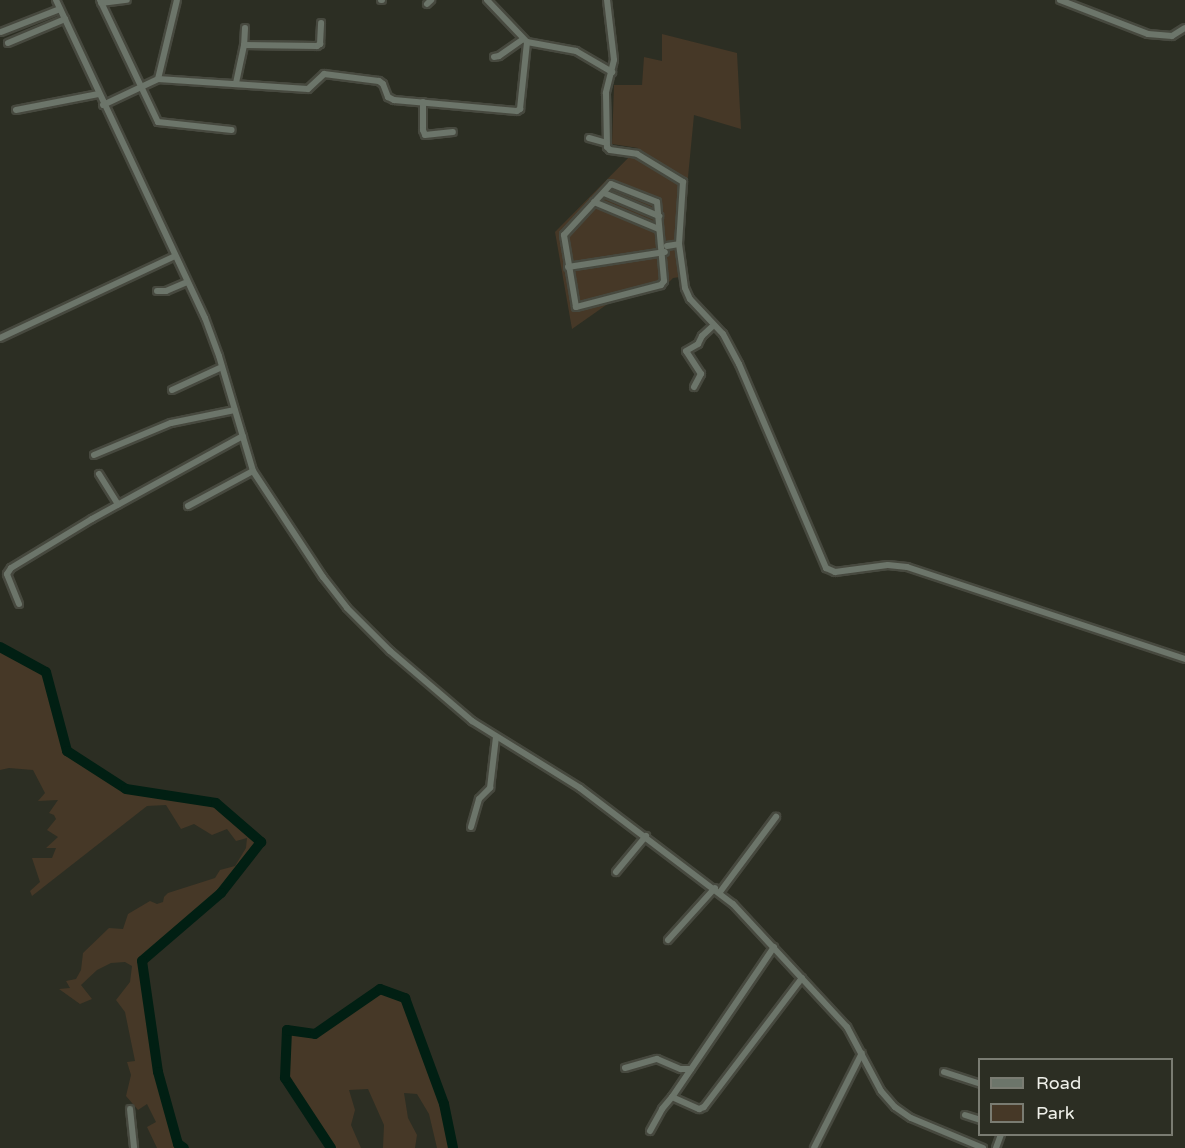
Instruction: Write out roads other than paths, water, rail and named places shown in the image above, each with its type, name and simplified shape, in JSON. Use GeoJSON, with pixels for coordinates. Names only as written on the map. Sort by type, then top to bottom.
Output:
{"type":"FeatureCollection","features":[{"type":"Feature","properties":{"kind":"street"},"geometry":{"type":"LineString","coordinates":[[56,0],[98,94],[205,318],[253,471],[323,577],[347,608],[405,664],[496,737],[580,788],[718,890],[848,1027],[881,1091],[901,1112],[983,1148]]}},
{"type":"Feature","properties":{"kind":"street"},"geometry":{"type":"LineString","coordinates":[[127,0],[101,2],[160,123],[232,130]]}},
{"type":"Feature","properties":{"kind":"street"},"geometry":{"type":"LineString","coordinates":[[158,79],[177,0]]}},
{"type":"Feature","properties":{"kind":"street"},"geometry":{"type":"LineString","coordinates":[[487,0],[525,40],[576,51],[612,72]]}},
{"type":"Feature","properties":{"kind":"street"},"geometry":{"type":"LineString","coordinates":[[607,0],[613,49],[612,72],[606,93],[606,144],[610,150],[637,154],[683,182],[679,247],[685,288],[690,298],[723,334],[739,364],[829,571],[841,572],[888,565],[907,567],[1185,659]]}},
{"type":"Feature","properties":{"kind":"street"},"geometry":{"type":"LineString","coordinates":[[1060,0],[1148,34],[1172,36],[1185,28]]}},
{"type":"Feature","properties":{"kind":"street"},"geometry":{"type":"LineString","coordinates":[[1,32],[60,9]]}},
{"type":"Feature","properties":{"kind":"street"},"geometry":{"type":"LineString","coordinates":[[8,43],[65,19]]}},
{"type":"Feature","properties":{"kind":"street"},"geometry":{"type":"LineString","coordinates":[[244,45],[317,46],[320,44],[321,23]]}},
{"type":"Feature","properties":{"kind":"street"},"geometry":{"type":"LineString","coordinates":[[236,83],[245,28]]}},
{"type":"Feature","properties":{"kind":"street"},"geometry":{"type":"LineString","coordinates":[[494,57],[525,40]]}},
{"type":"Feature","properties":{"kind":"street"},"geometry":{"type":"LineString","coordinates":[[104,105],[158,79],[308,88],[324,74],[351,76],[382,83],[386,95],[394,100],[519,110],[525,40]]}},
{"type":"Feature","properties":{"kind":"street"},"geometry":{"type":"LineString","coordinates":[[16,110],[98,94]]}},
{"type":"Feature","properties":{"kind":"street"},"geometry":{"type":"LineString","coordinates":[[423,102],[425,135],[453,132]]}},
{"type":"Feature","properties":{"kind":"street"},"geometry":{"type":"LineString","coordinates":[[589,138],[606,144]]}},
{"type":"Feature","properties":{"kind":"street"},"geometry":{"type":"LineString","coordinates":[[613,184],[657,202],[664,281],[661,285],[577,307],[564,235],[604,193],[613,184]]}},
{"type":"Feature","properties":{"kind":"street"},"geometry":{"type":"LineString","coordinates":[[604,193],[659,216]]}},
{"type":"Feature","properties":{"kind":"street"},"geometry":{"type":"LineString","coordinates":[[594,202],[658,229]]}},
{"type":"Feature","properties":{"kind":"street"},"geometry":{"type":"LineString","coordinates":[[568,267],[679,247]]}},
{"type":"Feature","properties":{"kind":"street"},"geometry":{"type":"LineString","coordinates":[[0,338],[175,256]]}},
{"type":"Feature","properties":{"kind":"street"},"geometry":{"type":"LineString","coordinates":[[157,291],[166,291],[188,282]]}},
{"type":"Feature","properties":{"kind":"street"},"geometry":{"type":"LineString","coordinates":[[694,387],[701,374],[686,351],[698,344],[700,337],[714,325]]}},
{"type":"Feature","properties":{"kind":"street"},"geometry":{"type":"LineString","coordinates":[[172,390],[222,367]]}},
{"type":"Feature","properties":{"kind":"street"},"geometry":{"type":"LineString","coordinates":[[94,455],[171,423],[235,410]]}},
{"type":"Feature","properties":{"kind":"street"},"geometry":{"type":"LineString","coordinates":[[19,604],[7,574],[11,568],[118,505],[243,436]]}},
{"type":"Feature","properties":{"kind":"street"},"geometry":{"type":"LineString","coordinates":[[188,506],[253,471]]}},
{"type":"Feature","properties":{"kind":"street"},"geometry":{"type":"LineString","coordinates":[[99,474],[118,505]]}},
{"type":"Feature","properties":{"kind":"street"},"geometry":{"type":"LineString","coordinates":[[471,827],[478,799],[490,788],[496,737]]}},
{"type":"Feature","properties":{"kind":"street"},"geometry":{"type":"LineString","coordinates":[[668,940],[718,890],[776,817]]}},
{"type":"Feature","properties":{"kind":"street"},"geometry":{"type":"LineString","coordinates":[[616,872],[646,836]]}},
{"type":"Feature","properties":{"kind":"street"},"geometry":{"type":"LineString","coordinates":[[650,1131],[662,1109],[774,947]]}},
{"type":"Feature","properties":{"kind":"street"},"geometry":{"type":"LineString","coordinates":[[672,1097],[699,1109],[705,1107],[802,978]]}},
{"type":"Feature","properties":{"kind":"street"},"geometry":{"type":"LineString","coordinates":[[814,1148],[862,1053]]}},
{"type":"Feature","properties":{"kind":"street"},"geometry":{"type":"LineString","coordinates":[[626,1068],[657,1059],[681,1069],[691,1069]]}},
{"type":"Feature","properties":{"kind":"street"},"geometry":{"type":"LineString","coordinates":[[944,1072],[978,1083]]}},
{"type":"Feature","properties":{"kind":"street"},"geometry":{"type":"LineString","coordinates":[[130,1109],[134,1148]]}},
{"type":"Feature","properties":{"kind":"street"},"geometry":{"type":"LineString","coordinates":[[965,1115],[978,1119]]}},
{"type":"Feature","properties":{"kind":"waterway"},"geometry":{"type":"LineString","coordinates":[[0,647],[46,672],[67,751],[126,789],[216,803],[261,842],[221,893],[142,961],[158,1072],[178,1144],[184,1148]]}},
{"type":"Feature","properties":{"kind":"waterway"},"geometry":{"type":"LineString","coordinates":[[331,1148],[285,1078],[287,1030],[315,1034],[380,989],[405,998],[444,1104],[453,1148]]}}]}
